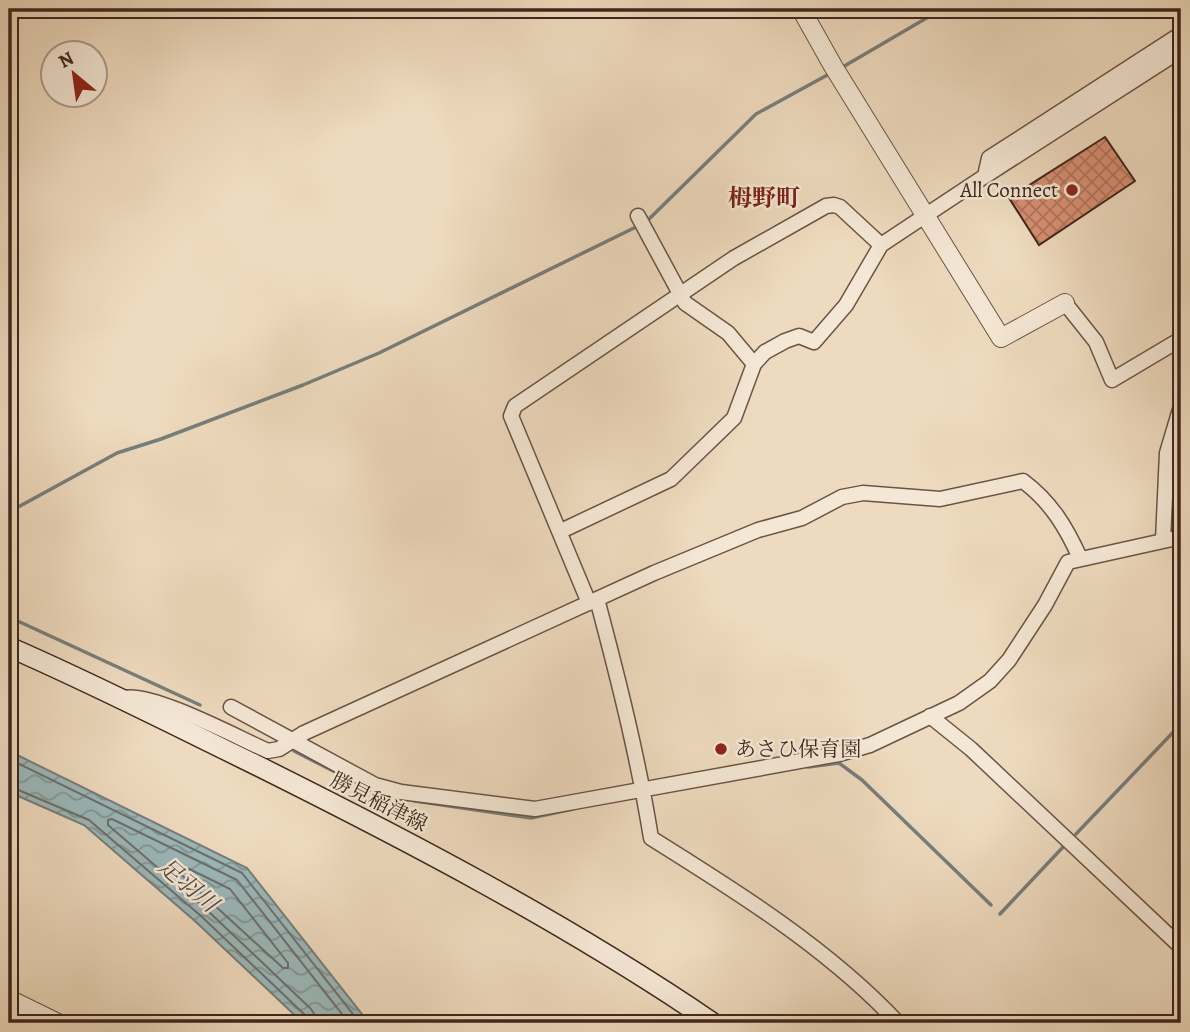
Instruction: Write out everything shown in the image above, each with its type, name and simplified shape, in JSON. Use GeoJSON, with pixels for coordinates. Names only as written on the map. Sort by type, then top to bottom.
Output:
{"type":"FeatureCollection","features":[{"type":"Feature","properties":{"kind":"main road","name":"勝見稲津線"},"geometry":{"type":"LineString","coordinates":[[9,647],[74,675],[371,822],[591,945],[713,1023]]}},
{"type":"Feature","properties":{"kind":"street"},"geometry":{"type":"LineString","coordinates":[[801,9],[1001,338],[1065,303],[1096,342],[1112,380],[1181,339]]}},
{"type":"Feature","properties":{"kind":"street"},"geometry":{"type":"LineString","coordinates":[[985,176],[989,158],[1181,34]]}},
{"type":"Feature","properties":{"kind":"street"},"geometry":{"type":"LineString","coordinates":[[561,531],[671,479],[734,418],[754,364],[765,352],[785,341],[799,336],[814,342],[846,304],[881,245],[1181,50]]}},
{"type":"Feature","properties":{"kind":"street"},"geometry":{"type":"LineString","coordinates":[[881,245],[840,207],[826,206],[734,258],[515,406],[512,416],[593,601],[623,696],[651,838],[737,891],[871,994],[898,1023]]}},
{"type":"Feature","properties":{"kind":"street"},"geometry":{"type":"LineString","coordinates":[[641,221],[685,303],[728,333],[754,364]]}},
{"type":"Feature","properties":{"kind":"street"},"geometry":{"type":"LineString","coordinates":[[231,707],[375,785],[401,792],[535,809],[644,794],[839,754],[880,740],[959,703],[990,681],[1009,660],[1045,605],[1068,562],[1167,540],[1167,453],[1181,406]]}},
{"type":"Feature","properties":{"kind":"street"},"geometry":{"type":"LineString","coordinates":[[121,699],[133,696],[155,701],[268,751],[279,749],[294,739],[593,601],[758,530],[802,518],[842,496],[863,493],[940,499],[1023,481],[1034,489],[1065,524],[1080,558]]}},
{"type":"Feature","properties":{"kind":"street"},"geometry":{"type":"LineString","coordinates":[[930,716],[971,749],[1181,947]]}},
{"type":"Feature","properties":{"kind":"street"},"geometry":{"type":"LineString","coordinates":[[9,999],[58,1023]]}},
{"type":"Feature","properties":{"kind":"water","name":"足羽川"},"geometry":{"type":"Polygon","coordinates":[[[9,751],[247,868],[369,1023],[303,1023],[196,922],[84,825],[9,792],[9,751]]]}},
{"type":"Feature","properties":{"kind":"building","name":"All Connect"},"geometry":{"type":"Polygon","coordinates":[[[1105,137],[1135,181],[1039,245],[1009,198],[1105,137]]]}},
{"type":"Feature","properties":{"kind":"waterway"},"geometry":{"type":"LineString","coordinates":[[841,68],[942,9]]}},
{"type":"Feature","properties":{"kind":"waterway"},"geometry":{"type":"LineString","coordinates":[[645,223],[756,114],[831,73]]}},
{"type":"Feature","properties":{"kind":"waterway"},"geometry":{"type":"LineString","coordinates":[[9,512],[117,453],[303,385],[379,353],[638,226]]}},
{"type":"Feature","properties":{"kind":"waterway"},"geometry":{"type":"LineString","coordinates":[[9,617],[200,705]]}},
{"type":"Feature","properties":{"kind":"waterway"},"geometry":{"type":"LineString","coordinates":[[1076,834],[1181,724]]}},
{"type":"Feature","properties":{"kind":"waterway"},"geometry":{"type":"LineString","coordinates":[[294,751],[345,777]]}},
{"type":"Feature","properties":{"kind":"waterway"},"geometry":{"type":"LineString","coordinates":[[808,767],[839,763],[862,780],[991,905]]}},
{"type":"Feature","properties":{"kind":"waterway"},"geometry":{"type":"LineString","coordinates":[[377,792],[400,799]]}},
{"type":"Feature","properties":{"kind":"waterway"},"geometry":{"type":"LineString","coordinates":[[415,801],[531,818],[573,809]]}},
{"type":"Feature","properties":{"kind":"waterway"},"geometry":{"type":"LineString","coordinates":[[1000,914],[1065,845]]}},
{"type":"Feature","properties":{"kind":"place","name":"All Connect"},"geometry":{"type":"Point","coordinates":[1072,190]}},
{"type":"Feature","properties":{"kind":"place","name":"あさひ保育園"},"geometry":{"type":"Point","coordinates":[721,749]}},
{"type":"Feature","properties":{"kind":"district","name":"栂野町"},"geometry":{"type":"Point","coordinates":[764,198]}}]}
